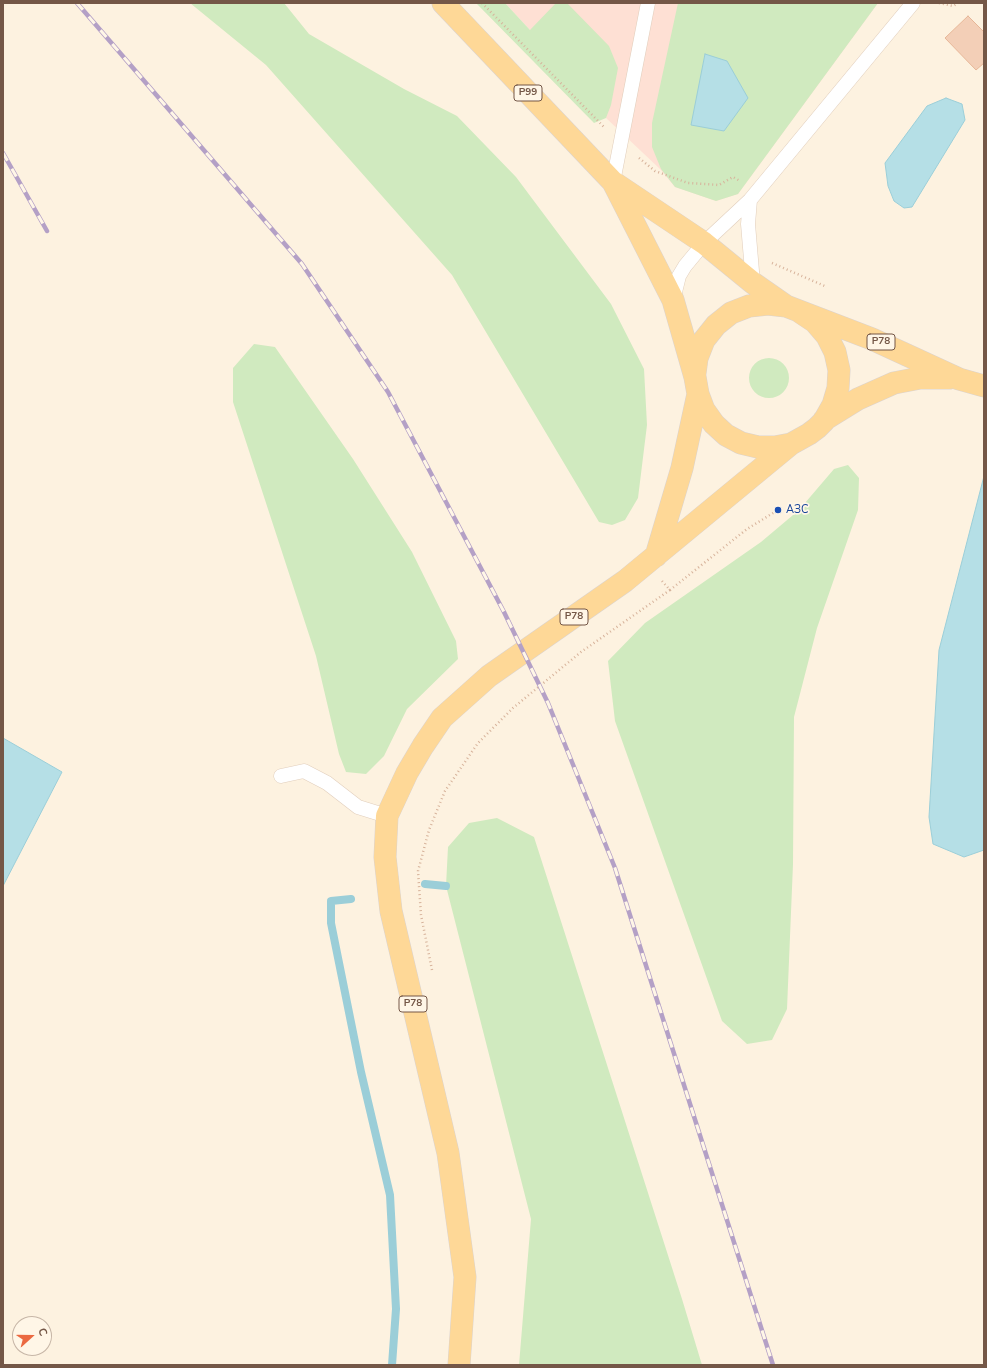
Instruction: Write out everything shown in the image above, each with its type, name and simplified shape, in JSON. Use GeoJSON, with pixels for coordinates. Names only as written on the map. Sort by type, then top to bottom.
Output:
{"type":"FeatureCollection","features":[{"type":"Feature","properties":{"kind":"main road","name":"Р99"},"geometry":{"type":"LineString","coordinates":[[443,3],[612,182],[704,243],[754,283],[793,309]]}},
{"type":"Feature","properties":{"kind":"main road","name":"Р99"},"geometry":{"type":"LineString","coordinates":[[612,182],[673,300],[696,385]]}},
{"type":"Feature","properties":{"kind":"main road","name":"Р78"},"geometry":{"type":"LineString","coordinates":[[656,556],[682,468],[696,385],[698,358],[704,340],[716,325],[731,313],[749,306],[768,304],[793,309],[872,339],[959,379],[984,386]]}},
{"type":"Feature","properties":{"kind":"main road","name":"Р78"},"geometry":{"type":"LineString","coordinates":[[793,309],[815,322],[827,336],[835,352],[839,370],[838,388],[833,405],[824,421]]}},
{"type":"Feature","properties":{"kind":"main road","name":"Р78"},"geometry":{"type":"LineString","coordinates":[[459,1365],[465,1277],[448,1153],[391,911],[386,857],[387,816],[407,773],[442,718],[490,676],[625,581],[791,444],[809,434],[824,421],[858,399],[894,383],[920,378],[959,379]]}},
{"type":"Feature","properties":{"kind":"main road","name":"Р78"},"geometry":{"type":"LineString","coordinates":[[696,385],[704,410],[714,424],[726,435],[741,443],[758,447],[775,448],[791,444]]}},
{"type":"Feature","properties":{"kind":"lane"},"geometry":{"type":"LineString","coordinates":[[612,182],[648,3]]}},
{"type":"Feature","properties":{"kind":"lane"},"geometry":{"type":"LineString","coordinates":[[673,300],[679,276],[685,266],[704,243],[753,196],[913,3]]}},
{"type":"Feature","properties":{"kind":"lane"},"geometry":{"type":"LineString","coordinates":[[753,196],[748,224],[754,283]]}},
{"type":"Feature","properties":{"kind":"lane"},"geometry":{"type":"LineString","coordinates":[[281,776],[304,771],[327,783],[358,806],[387,816]]}},
{"type":"Feature","properties":{"kind":"path"},"geometry":{"type":"LineString","coordinates":[[482,3],[620,143],[655,171],[688,183],[719,185],[733,177],[753,196]]}},
{"type":"Feature","properties":{"kind":"path"},"geometry":{"type":"LineString","coordinates":[[939,3],[953,6],[958,3]]}},
{"type":"Feature","properties":{"kind":"path"},"geometry":{"type":"LineString","coordinates":[[769,257],[772,263],[827,286]]}},
{"type":"Feature","properties":{"kind":"path"},"geometry":{"type":"LineString","coordinates":[[433,977],[421,915],[418,871],[429,830],[445,791],[478,743],[513,708],[581,652],[670,590]]}},
{"type":"Feature","properties":{"kind":"shaded area"},"geometry":{"type":"Polygon","coordinates":[[[505,3],[878,3],[738,194],[716,201],[675,187],[660,169],[606,118],[505,3]]]}},
{"type":"Feature","properties":{"kind":"green space"},"geometry":{"type":"Polygon","coordinates":[[[190,3],[284,3],[309,34],[404,89],[457,116],[516,177],[611,304],[644,369],[647,425],[638,498],[625,520],[612,525],[599,522],[452,275],[266,65],[190,3]]]}},
{"type":"Feature","properties":{"kind":"green space"},"geometry":{"type":"Polygon","coordinates":[[[476,3],[505,3],[530,30],[556,3],[567,3],[609,46],[618,68],[611,105],[606,118],[594,123],[476,3]]]}},
{"type":"Feature","properties":{"kind":"green space"},"geometry":{"type":"Polygon","coordinates":[[[678,3],[878,3],[738,194],[716,201],[675,187],[661,169],[652,147],[652,123],[678,3]]]}},
{"type":"Feature","properties":{"kind":"green space"},"geometry":{"type":"Polygon","coordinates":[[[254,344],[275,347],[353,459],[412,552],[456,641],[458,659],[407,709],[384,756],[366,774],[346,772],[339,754],[316,656],[233,402],[233,368],[254,344]]]}},
{"type":"Feature","properties":{"kind":"green space"},"geometry":{"type":"Polygon","coordinates":[[[769,358],[777,360],[783,364],[787,370],[789,378],[787,386],[783,392],[777,396],[769,398],[761,396],[755,392],[751,386],[749,378],[751,370],[755,364],[761,360],[769,358]]]}},
{"type":"Feature","properties":{"kind":"green space"},"geometry":{"type":"Polygon","coordinates":[[[848,465],[859,478],[858,510],[817,628],[794,717],[793,864],[787,1009],[772,1040],[747,1044],[722,1021],[615,721],[608,661],[645,623],[761,542],[799,510],[834,469],[848,465]]]}},
{"type":"Feature","properties":{"kind":"green space"},"geometry":{"type":"Polygon","coordinates":[[[497,818],[534,837],[702,1365],[519,1365],[531,1219],[446,886],[448,847],[469,823],[497,818]]]}},
{"type":"Feature","properties":{"kind":"water"},"geometry":{"type":"Polygon","coordinates":[[[705,54],[727,61],[748,98],[724,131],[691,125],[705,54]]]}},
{"type":"Feature","properties":{"kind":"water"},"geometry":{"type":"Polygon","coordinates":[[[946,98],[962,104],[965,120],[912,207],[904,208],[894,201],[888,186],[885,163],[927,106],[946,98]]]}},
{"type":"Feature","properties":{"kind":"water"},"geometry":{"type":"Polygon","coordinates":[[[984,476],[984,850],[964,857],[933,844],[929,817],[939,650],[984,476]]]}},
{"type":"Feature","properties":{"kind":"water"},"geometry":{"type":"Polygon","coordinates":[[[3,738],[62,772],[3,886],[3,738]]]}},
{"type":"Feature","properties":{"kind":"building"},"geometry":{"type":"Polygon","coordinates":[[[968,16],[984,32],[984,63],[976,70],[945,38],[968,16]]]}},
{"type":"Feature","properties":{"kind":"waterway"},"geometry":{"type":"LineString","coordinates":[[425,884],[446,886]]}},
{"type":"Feature","properties":{"kind":"waterway"},"geometry":{"type":"LineString","coordinates":[[351,899],[331,901],[331,923],[361,1072],[390,1195],[396,1309],[392,1365]]}},
{"type":"Feature","properties":{"kind":"railway"},"geometry":{"type":"LineString","coordinates":[[77,3],[302,264],[388,392],[504,612],[548,703],[615,868],[773,1365]]}},
{"type":"Feature","properties":{"kind":"railway"},"geometry":{"type":"LineString","coordinates":[[3,153],[47,231]]}},
{"type":"Feature","properties":{"kind":"place","name":"АЗС"},"geometry":{"type":"Point","coordinates":[778,510]}}]}
